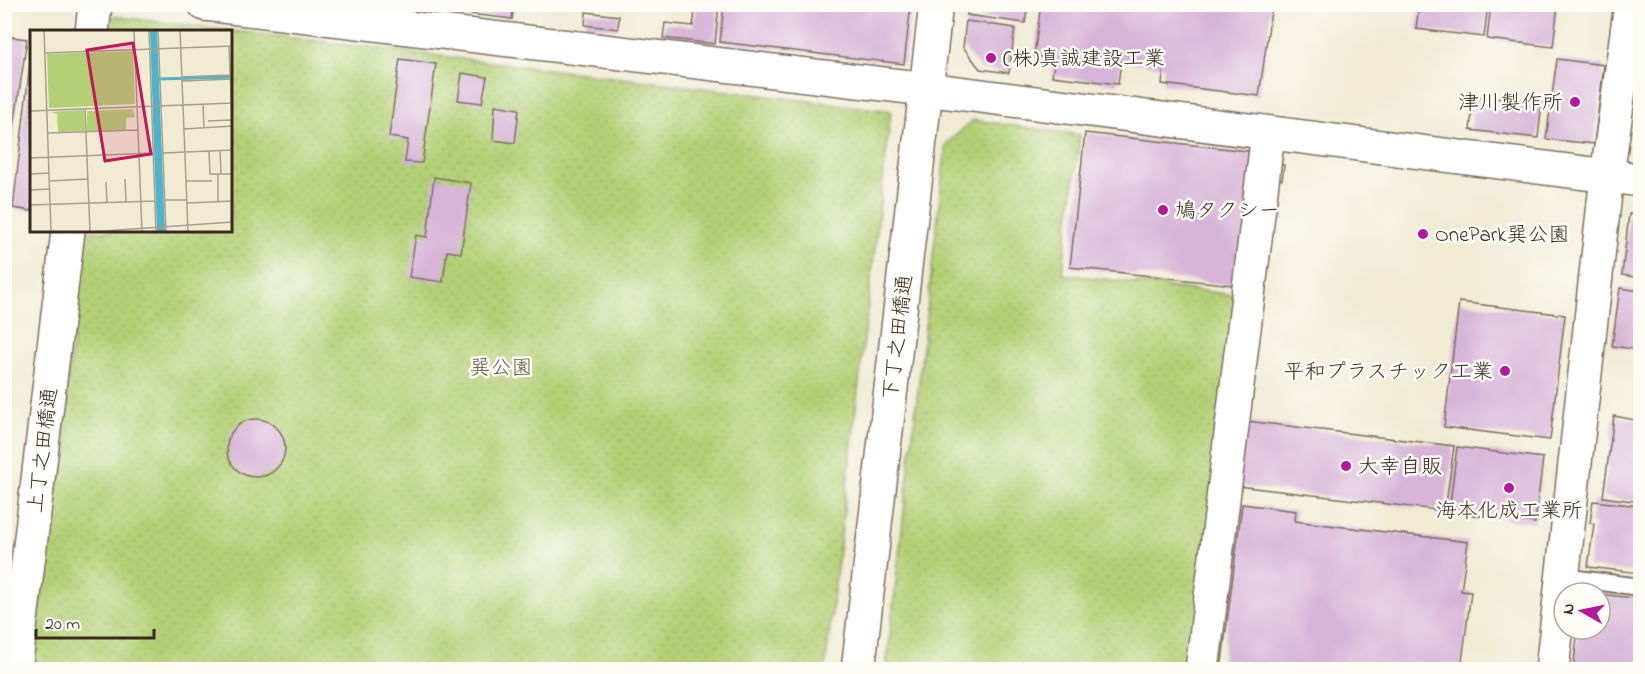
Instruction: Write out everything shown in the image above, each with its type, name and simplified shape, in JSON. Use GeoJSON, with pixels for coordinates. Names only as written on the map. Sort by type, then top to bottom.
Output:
{"type":"FeatureCollection","features":[{"type":"Feature","properties":{"kind":"street"},"geometry":{"type":"LineString","coordinates":[[92,30],[95,4]]}},
{"type":"Feature","properties":{"kind":"street"},"geometry":{"type":"LineString","coordinates":[[205,4],[926,89],[1641,180]]}},
{"type":"Feature","properties":{"kind":"street","name":"下丁之田橋通"},"geometry":{"type":"LineString","coordinates":[[858,669],[936,4]]}},
{"type":"Feature","properties":{"kind":"street"},"geometry":{"type":"LineString","coordinates":[[1552,669],[1607,176],[1631,4]]}},
{"type":"Feature","properties":{"kind":"street"},"geometry":{"type":"LineString","coordinates":[[1202,669],[1268,133]]}},
{"type":"Feature","properties":{"kind":"street","name":"上丁之田橋通"},"geometry":{"type":"LineString","coordinates":[[15,669],[68,232]]}},
{"type":"Feature","properties":{"kind":"lane"},"geometry":{"type":"LineString","coordinates":[[1563,577],[1641,587]]}},
{"type":"Feature","properties":{"kind":"green space","name":"巽公園"},"geometry":{"type":"Polygon","coordinates":[[[112,16],[227,30],[110,30],[112,16]]]}},
{"type":"Feature","properties":{"kind":"green space","name":"巽公園"},"geometry":{"type":"Polygon","coordinates":[[[232,31],[891,111],[825,669],[32,670],[86,232],[232,232],[232,31]]]}},
{"type":"Feature","properties":{"kind":"green space"},"geometry":{"type":"Polygon","coordinates":[[[973,120],[1080,135],[1062,274],[1242,296],[1197,669],[886,670],[946,144],[973,120]]]}},
{"type":"Feature","properties":{"kind":"building"},"geometry":{"type":"Polygon","coordinates":[[[408,4],[459,4],[458,12],[408,6],[408,4]]]}},
{"type":"Feature","properties":{"kind":"building"},"geometry":{"type":"Polygon","coordinates":[[[463,4],[514,4],[512,19],[462,13],[463,4]]]}},
{"type":"Feature","properties":{"kind":"building"},"geometry":{"type":"Polygon","coordinates":[[[696,4],[719,4],[715,44],[663,38],[665,23],[693,26],[696,4]]]}},
{"type":"Feature","properties":{"kind":"building"},"geometry":{"type":"Polygon","coordinates":[[[724,4],[911,4],[904,64],[720,42],[724,4]]]}},
{"type":"Feature","properties":{"kind":"building"},"geometry":{"type":"Polygon","coordinates":[[[968,4],[1028,4],[1025,23],[967,15],[968,4]]]}},
{"type":"Feature","properties":{"kind":"building"},"geometry":{"type":"Polygon","coordinates":[[[1041,4],[1272,4],[1259,96],[1162,84],[1164,67],[1121,61],[1118,84],[1052,76],[1055,59],[1034,56],[1041,4]]]}},
{"type":"Feature","properties":{"kind":"building"},"geometry":{"type":"Polygon","coordinates":[[[1419,4],[1488,4],[1484,37],[1416,29],[1419,4]]]}},
{"type":"Feature","properties":{"kind":"building"},"geometry":{"type":"Polygon","coordinates":[[[1491,4],[1558,4],[1553,47],[1487,39],[1491,4]]]}},
{"type":"Feature","properties":{"kind":"building"},"geometry":{"type":"Polygon","coordinates":[[[586,12],[619,16],[618,29],[585,25],[586,12]]]}},
{"type":"Feature","properties":{"kind":"building","name":"(株)真誠建設工業"},"geometry":{"type":"Polygon","coordinates":[[[966,21],[1015,28],[1009,73],[980,69],[963,47],[966,21]]]}},
{"type":"Feature","properties":{"kind":"building"},"geometry":{"type":"Polygon","coordinates":[[[4,36],[27,39],[6,180],[4,180],[4,36]]]}},
{"type":"Feature","properties":{"kind":"building"},"geometry":{"type":"Polygon","coordinates":[[[400,59],[436,64],[422,163],[405,162],[408,140],[389,137],[400,59]]]}},
{"type":"Feature","properties":{"kind":"building","name":"津川製作所"},"geometry":{"type":"Polygon","coordinates":[[[1557,59],[1604,65],[1594,144],[1546,139],[1557,59]]]}},
{"type":"Feature","properties":{"kind":"building"},"geometry":{"type":"Polygon","coordinates":[[[30,64],[30,211],[13,208],[30,64]]]}},
{"type":"Feature","properties":{"kind":"building"},"geometry":{"type":"Polygon","coordinates":[[[462,73],[487,77],[482,103],[458,100],[462,73]]]}},
{"type":"Feature","properties":{"kind":"building"},"geometry":{"type":"Polygon","coordinates":[[[1474,96],[1542,103],[1538,138],[1470,130],[1474,96]]]}},
{"type":"Feature","properties":{"kind":"building"},"geometry":{"type":"Polygon","coordinates":[[[1639,99],[1640,146],[1634,146],[1639,99]]]}},
{"type":"Feature","properties":{"kind":"building"},"geometry":{"type":"Polygon","coordinates":[[[495,105],[519,109],[515,143],[493,140],[495,105]]]}},
{"type":"Feature","properties":{"kind":"building","name":"鳩タクシー"},"geometry":{"type":"Polygon","coordinates":[[[1085,133],[1256,152],[1241,286],[1070,267],[1085,133]]]}},
{"type":"Feature","properties":{"kind":"building"},"geometry":{"type":"Polygon","coordinates":[[[1278,164],[1284,165],[1282,180],[1276,179],[1278,164]]]}},
{"type":"Feature","properties":{"kind":"building"},"geometry":{"type":"Polygon","coordinates":[[[434,177],[471,183],[461,253],[447,251],[443,282],[409,277],[416,235],[427,237],[434,177]]]}},
{"type":"Feature","properties":{"kind":"building"},"geometry":{"type":"Polygon","coordinates":[[[1629,214],[1640,215],[1640,278],[1622,275],[1629,214]]]}},
{"type":"Feature","properties":{"kind":"building"},"geometry":{"type":"Polygon","coordinates":[[[1620,288],[1640,291],[1640,350],[1612,346],[1620,288]]]}},
{"type":"Feature","properties":{"kind":"building","name":"平和プラスチック工業"},"geometry":{"type":"Polygon","coordinates":[[[1459,302],[1565,315],[1550,440],[1444,427],[1459,302]]]}},
{"type":"Feature","properties":{"kind":"building"},"geometry":{"type":"Polygon","coordinates":[[[1614,416],[1640,421],[1640,502],[1603,497],[1614,416]]]}},
{"type":"Feature","properties":{"kind":"building"},"geometry":{"type":"Polygon","coordinates":[[[256,419],[267,421],[280,432],[285,448],[283,459],[272,472],[256,477],[245,475],[232,464],[227,448],[229,437],[240,424],[256,419]]]}},
{"type":"Feature","properties":{"kind":"building","name":"大幸自販"},"geometry":{"type":"Polygon","coordinates":[[[1246,421],[1454,446],[1445,511],[1238,486],[1246,421]]]}},
{"type":"Feature","properties":{"kind":"building"},"geometry":{"type":"Polygon","coordinates":[[[1457,447],[1543,458],[1535,523],[1449,512],[1457,447]]]}},
{"type":"Feature","properties":{"kind":"building"},"geometry":{"type":"Polygon","coordinates":[[[1593,501],[1640,506],[1640,573],[1588,567],[1594,524],[1590,523],[1593,501]]]}},
{"type":"Feature","properties":{"kind":"building"},"geometry":{"type":"Polygon","coordinates":[[[1242,504],[1296,511],[1295,521],[1468,542],[1461,591],[1471,592],[1461,669],[1221,670],[1242,504]]]}},
{"type":"Feature","properties":{"kind":"building"},"geometry":{"type":"Polygon","coordinates":[[[1612,596],[1640,599],[1640,670],[1573,670],[1577,641],[1612,641],[1612,596]]]}},
{"type":"Feature","properties":{"kind":"place","name":"(株)真誠建設工業"},"geometry":{"type":"Point","coordinates":[991,58]}},
{"type":"Feature","properties":{"kind":"place","name":"津川製作所"},"geometry":{"type":"Point","coordinates":[1575,102]}},
{"type":"Feature","properties":{"kind":"place","name":"鳩タクシー"},"geometry":{"type":"Point","coordinates":[1163,210]}},
{"type":"Feature","properties":{"kind":"place","name":"OnePark巽公園"},"geometry":{"type":"Point","coordinates":[1423,234]}},
{"type":"Feature","properties":{"kind":"place","name":"平和プラスチック工業"},"geometry":{"type":"Point","coordinates":[1505,371]}},
{"type":"Feature","properties":{"kind":"place","name":"大幸自販"},"geometry":{"type":"Point","coordinates":[1346,466]}},
{"type":"Feature","properties":{"kind":"place","name":"海本化成工業所"},"geometry":{"type":"Point","coordinates":[1509,488]}}]}
